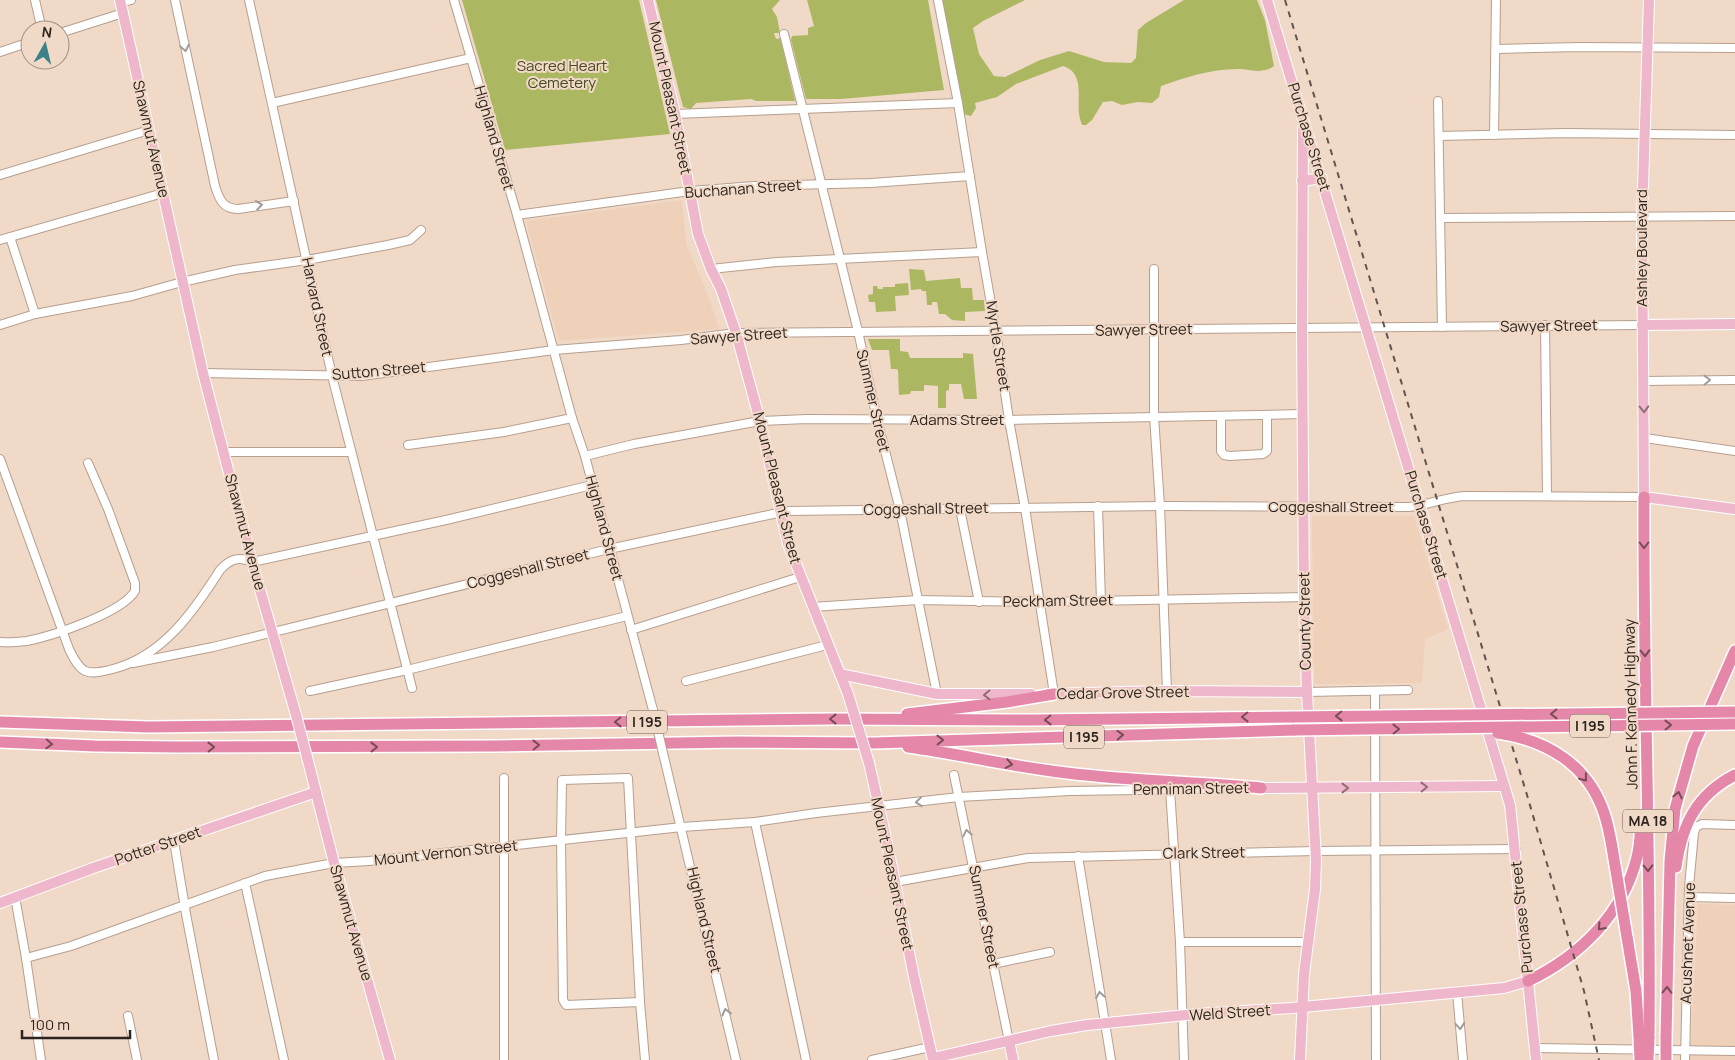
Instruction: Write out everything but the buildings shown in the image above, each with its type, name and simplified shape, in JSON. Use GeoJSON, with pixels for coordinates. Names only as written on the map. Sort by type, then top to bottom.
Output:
{"type":"FeatureCollection","features":[{"type":"Feature","properties":{"kind":"highway","name":"John F. Kennedy Highway"},"geometry":{"type":"LineString","coordinates":[[1644,497],[1647,766],[1644,1038],[1648,1060]]}},
{"type":"Feature","properties":{"kind":"highway","name":"MA 18"},"geometry":{"type":"LineString","coordinates":[[1666,1060],[1668,913],[1672,835],[1681,783],[1698,733],[1735,652]]}},
{"type":"Feature","properties":{"kind":"highway"},"geometry":{"type":"LineString","coordinates":[[867,719],[981,706],[1054,694]]}},
{"type":"Feature","properties":{"kind":"highway","name":"I 195"},"geometry":{"type":"LineString","coordinates":[[0,722],[148,727],[1735,712]]}},
{"type":"Feature","properties":{"kind":"highway","name":"I 195"},"geometry":{"type":"LineString","coordinates":[[0,742],[157,747],[496,746],[746,742],[874,743],[1295,730],[1735,724]]}},
{"type":"Feature","properties":{"kind":"highway"},"geometry":{"type":"LineString","coordinates":[[1444,728],[1495,732],[1533,741],[1560,754],[1583,776],[1597,797],[1606,820],[1644,1038],[1640,1060]]}},
{"type":"Feature","properties":{"kind":"highway"},"geometry":{"type":"LineString","coordinates":[[874,743],[951,753],[1068,773],[1111,778],[1261,788]]}},
{"type":"Feature","properties":{"kind":"highway"},"geometry":{"type":"LineString","coordinates":[[1528,981],[1556,965],[1583,944],[1606,921],[1619,903],[1633,870],[1638,851],[1647,766]]}},
{"type":"Feature","properties":{"kind":"highway"},"geometry":{"type":"LineString","coordinates":[[1668,913],[1680,845],[1688,821],[1695,809],[1708,795],[1735,775]]}},
{"type":"Feature","properties":{"kind":"main road","name":"Mount Pleasant Street"},"geometry":{"type":"LineString","coordinates":[[648,0],[675,114],[698,234],[711,269],[721,289],[736,333],[760,421],[788,544],[848,694],[869,763],[932,1055]]}},
{"type":"Feature","properties":{"kind":"main road","name":"Purchase Street"},"geometry":{"type":"LineString","coordinates":[[1267,0],[1512,810],[1536,1060]]}},
{"type":"Feature","properties":{"kind":"main road","name":"Ashley Boulevard"},"geometry":{"type":"LineString","coordinates":[[1644,497],[1642,216],[1649,0]]}},
{"type":"Feature","properties":{"kind":"main road","name":"Shawmut Avenue"},"geometry":{"type":"LineString","coordinates":[[124,1],[123,13],[203,373],[252,562],[296,715],[334,863],[390,1060]]}},
{"type":"Feature","properties":{"kind":"main road","name":"County Street"},"geometry":{"type":"LineString","coordinates":[[1300,1060],[1301,1008],[1307,942],[1315,888],[1316,851],[1304,597],[1303,120]]}},
{"type":"Feature","properties":{"kind":"main road"},"geometry":{"type":"LineString","coordinates":[[1302,181],[1322,178]]}},
{"type":"Feature","properties":{"kind":"main road","name":"Sawyer Street"},"geometry":{"type":"LineString","coordinates":[[1642,325],[1735,324]]}},
{"type":"Feature","properties":{"kind":"main road","name":"Coggeshall Street"},"geometry":{"type":"LineString","coordinates":[[1644,497],[1735,509]]}},
{"type":"Feature","properties":{"kind":"main road","name":"Cedar Grove Street"},"geometry":{"type":"LineString","coordinates":[[840,674],[937,694],[1054,694],[1167,691],[1307,692]]}},
{"type":"Feature","properties":{"kind":"main road","name":"Penniman Street"},"geometry":{"type":"LineString","coordinates":[[1261,788],[1504,786]]}},
{"type":"Feature","properties":{"kind":"main road","name":"Potter Street"},"geometry":{"type":"LineString","coordinates":[[0,902],[93,868],[316,792]]}},
{"type":"Feature","properties":{"kind":"main road","name":"Weld Street"},"geometry":{"type":"LineString","coordinates":[[932,1055],[1063,1029],[1105,1023],[1301,1008],[1504,988],[1528,981]]}},
{"type":"Feature","properties":{"kind":"main road","name":"Summer Street"},"geometry":{"type":"LineString","coordinates":[[1009,1041],[1013,1060]]}},
{"type":"Feature","properties":{"kind":"street"},"geometry":{"type":"LineString","coordinates":[[35,0],[40,20]]}},
{"type":"Feature","properties":{"kind":"street"},"geometry":{"type":"LineString","coordinates":[[175,0],[215,186],[221,201],[229,208],[238,210],[294,201]]}},
{"type":"Feature","properties":{"kind":"street","name":"Harvard Street"},"geometry":{"type":"LineString","coordinates":[[249,0],[332,376],[412,688]]}},
{"type":"Feature","properties":{"kind":"street","name":"Highland Street"},"geometry":{"type":"LineString","coordinates":[[454,0],[517,215],[653,710],[736,1060]]}},
{"type":"Feature","properties":{"kind":"street","name":"Myrtle Street"},"geometry":{"type":"LineString","coordinates":[[938,0],[958,103],[1054,694]]}},
{"type":"Feature","properties":{"kind":"street"},"geometry":{"type":"LineString","coordinates":[[1494,135],[1496,0]]}},
{"type":"Feature","properties":{"kind":"street"},"geometry":{"type":"LineString","coordinates":[[70,30],[123,13]]}},
{"type":"Feature","properties":{"kind":"street","name":"Summer Street"},"geometry":{"type":"LineString","coordinates":[[784,34],[858,331],[877,419],[900,510],[937,694]]}},
{"type":"Feature","properties":{"kind":"street"},"geometry":{"type":"LineString","coordinates":[[0,52],[20,45]]}},
{"type":"Feature","properties":{"kind":"street"},"geometry":{"type":"LineString","coordinates":[[1496,49],[1735,48]]}},
{"type":"Feature","properties":{"kind":"street"},"geometry":{"type":"LineString","coordinates":[[272,103],[471,58]]}},
{"type":"Feature","properties":{"kind":"street"},"geometry":{"type":"LineString","coordinates":[[1438,101],[1442,327]]}},
{"type":"Feature","properties":{"kind":"street"},"geometry":{"type":"LineString","coordinates":[[675,114],[958,103]]}},
{"type":"Feature","properties":{"kind":"street"},"geometry":{"type":"LineString","coordinates":[[0,175],[149,130]]}},
{"type":"Feature","properties":{"kind":"street"},"geometry":{"type":"LineString","coordinates":[[1439,136],[1564,133],[1735,135]]}},
{"type":"Feature","properties":{"kind":"street","name":"Buchanan Street"},"geometry":{"type":"LineString","coordinates":[[517,215],[690,191],[871,183],[970,176]]}},
{"type":"Feature","properties":{"kind":"street"},"geometry":{"type":"LineString","coordinates":[[0,240],[163,193]]}},
{"type":"Feature","properties":{"kind":"street"},"geometry":{"type":"LineString","coordinates":[[1440,218],[1735,216]]}},
{"type":"Feature","properties":{"kind":"street"},"geometry":{"type":"LineString","coordinates":[[0,325],[35,314],[132,296],[236,270],[307,260],[410,240],[421,230]]}},
{"type":"Feature","properties":{"kind":"street"},"geometry":{"type":"LineString","coordinates":[[10,237],[35,314]]}},
{"type":"Feature","properties":{"kind":"street"},"geometry":{"type":"LineString","coordinates":[[711,269],[778,262],[982,252]]}},
{"type":"Feature","properties":{"kind":"street"},"geometry":{"type":"LineString","coordinates":[[1154,269],[1154,416],[1160,506],[1167,691]]}},
{"type":"Feature","properties":{"kind":"street"},"geometry":{"type":"LineString","coordinates":[[1545,325],[1547,496]]}},
{"type":"Feature","properties":{"kind":"street","name":"Sawyer Street"},"geometry":{"type":"LineString","coordinates":[[554,350],[681,340],[736,333],[1642,325]]}},
{"type":"Feature","properties":{"kind":"street","name":"Sutton Street"},"geometry":{"type":"LineString","coordinates":[[203,373],[362,376],[554,350]]}},
{"type":"Feature","properties":{"kind":"street"},"geometry":{"type":"LineString","coordinates":[[1643,381],[1735,380]]}},
{"type":"Feature","properties":{"kind":"street","name":"Adams Street"},"geometry":{"type":"LineString","coordinates":[[584,456],[634,444],[760,421],[806,419],[1009,420],[1303,414]]}},
{"type":"Feature","properties":{"kind":"street"},"geometry":{"type":"LineString","coordinates":[[1221,416],[1221,451],[1224,455],[1230,456],[1263,454],[1267,450],[1266,415]]}},
{"type":"Feature","properties":{"kind":"street"},"geometry":{"type":"LineString","coordinates":[[408,445],[504,432],[572,418]]}},
{"type":"Feature","properties":{"kind":"street"},"geometry":{"type":"LineString","coordinates":[[1645,438],[1735,451]]}},
{"type":"Feature","properties":{"kind":"street"},"geometry":{"type":"LineString","coordinates":[[225,452],[351,452]]}},
{"type":"Feature","properties":{"kind":"street"},"geometry":{"type":"LineString","coordinates":[[0,459],[73,658],[84,672],[89,674],[133,663],[155,648],[182,622],[225,564],[242,557],[252,562],[373,537],[592,485]]}},
{"type":"Feature","properties":{"kind":"street"},"geometry":{"type":"LineString","coordinates":[[0,642],[25,641],[62,630],[114,609],[128,600],[136,591],[135,583],[108,509],[88,463]]}},
{"type":"Feature","properties":{"kind":"street","name":"Coggeshall Street"},"geometry":{"type":"LineString","coordinates":[[133,663],[213,647],[609,548],[780,512],[1098,506],[1420,506],[1460,497],[1644,497]]}},
{"type":"Feature","properties":{"kind":"street"},"geometry":{"type":"LineString","coordinates":[[1098,506],[1101,601]]}},
{"type":"Feature","properties":{"kind":"street"},"geometry":{"type":"LineString","coordinates":[[960,509],[979,602]]}},
{"type":"Feature","properties":{"kind":"street"},"geometry":{"type":"LineString","coordinates":[[631,630],[800,577]]}},
{"type":"Feature","properties":{"kind":"street","name":"Peckham Street"},"geometry":{"type":"LineString","coordinates":[[812,606],[918,600],[1040,602],[1304,597]]}},
{"type":"Feature","properties":{"kind":"street"},"geometry":{"type":"LineString","coordinates":[[310,691],[407,670],[627,616]]}},
{"type":"Feature","properties":{"kind":"street"},"geometry":{"type":"LineString","coordinates":[[686,681],[827,645]]}},
{"type":"Feature","properties":{"kind":"street","name":"Cedar Grove Street"},"geometry":{"type":"LineString","coordinates":[[1307,692],[1408,690]]}},
{"type":"Feature","properties":{"kind":"street"},"geometry":{"type":"LineString","coordinates":[[1375,691],[1376,1060]]}},
{"type":"Feature","properties":{"kind":"street","name":"Summer Street"},"geometry":{"type":"LineString","coordinates":[[954,775],[1009,1041]]}},
{"type":"Feature","properties":{"kind":"street"},"geometry":{"type":"LineString","coordinates":[[504,778],[504,1060]]}},
{"type":"Feature","properties":{"kind":"street"},"geometry":{"type":"LineString","coordinates":[[640,1002],[566,1005],[563,1000],[562,780],[628,778],[640,1002],[645,1060]]}},
{"type":"Feature","properties":{"kind":"street","name":"Penniman Street"},"geometry":{"type":"LineString","coordinates":[[879,806],[959,798],[1070,791],[1261,788]]}},
{"type":"Feature","properties":{"kind":"street"},"geometry":{"type":"LineString","coordinates":[[1170,789],[1180,942],[1184,1060]]}},
{"type":"Feature","properties":{"kind":"street","name":"Mount Vernon Street"},"geometry":{"type":"LineString","coordinates":[[26,958],[72,946],[245,883],[281,872],[334,863],[755,822],[879,806]]}},
{"type":"Feature","properties":{"kind":"street"},"geometry":{"type":"LineString","coordinates":[[755,822],[806,1060]]}},
{"type":"Feature","properties":{"kind":"street","name":"Acushnet Avenue"},"geometry":{"type":"LineString","coordinates":[[1685,1060],[1689,897],[1696,827],[1702,824],[1735,825]]}},
{"type":"Feature","properties":{"kind":"street"},"geometry":{"type":"LineString","coordinates":[[174,841],[184,905],[214,1060]]}},
{"type":"Feature","properties":{"kind":"street","name":"Clark Street"},"geometry":{"type":"LineString","coordinates":[[895,882],[1028,858],[1316,851],[1516,849]]}},
{"type":"Feature","properties":{"kind":"street"},"geometry":{"type":"LineString","coordinates":[[1078,856],[1111,1060]]}},
{"type":"Feature","properties":{"kind":"street"},"geometry":{"type":"LineString","coordinates":[[245,883],[284,1060]]}},
{"type":"Feature","properties":{"kind":"street"},"geometry":{"type":"LineString","coordinates":[[15,897],[41,1060]]}},
{"type":"Feature","properties":{"kind":"street"},"geometry":{"type":"LineString","coordinates":[[1689,897],[1735,898]]}},
{"type":"Feature","properties":{"kind":"street"},"geometry":{"type":"LineString","coordinates":[[1180,942],[1307,942]]}},
{"type":"Feature","properties":{"kind":"street"},"geometry":{"type":"LineString","coordinates":[[993,964],[1050,952]]}},
{"type":"Feature","properties":{"kind":"street"},"geometry":{"type":"LineString","coordinates":[[1457,992],[1463,1060]]}},
{"type":"Feature","properties":{"kind":"street"},"geometry":{"type":"LineString","coordinates":[[128,1016],[137,1060]]}},
{"type":"Feature","properties":{"kind":"street"},"geometry":{"type":"LineString","coordinates":[[1535,1048],[1735,1051]]}},
{"type":"Feature","properties":{"kind":"street"},"geometry":{"type":"LineString","coordinates":[[872,1060],[932,1055]]}},
{"type":"Feature","properties":{"kind":"shaded area"},"geometry":{"type":"Polygon","coordinates":[[[682,200],[686,244],[706,290],[719,329],[559,341],[526,221],[682,200]]]}},
{"type":"Feature","properties":{"kind":"shaded area"},"geometry":{"type":"Polygon","coordinates":[[[1312,516],[1414,516],[1448,629],[1425,639],[1422,683],[1314,684],[1312,516]]]}},
{"type":"Feature","properties":{"kind":"shaded area"},"geometry":{"type":"Polygon","coordinates":[[[1698,904],[1735,905],[1735,1060],[1690,1060],[1698,904]]]}},
{"type":"Feature","properties":{"kind":"green space","name":"Sacred Heart Cemetery"},"geometry":{"type":"Polygon","coordinates":[[[462,0],[639,0],[670,134],[505,150],[462,0]]]}},
{"type":"Feature","properties":{"kind":"green space"},"geometry":{"type":"Polygon","coordinates":[[[656,0],[780,0],[772,9],[777,17],[780,33],[774,33],[776,39],[781,38],[795,101],[756,101],[751,99],[696,103],[691,109],[683,107],[656,0]]]}},
{"type":"Feature","properties":{"kind":"green space"},"geometry":{"type":"Polygon","coordinates":[[[807,0],[928,0],[944,90],[841,99],[806,99],[791,40],[792,36],[808,35],[808,28],[814,26],[807,0]]]}},
{"type":"Feature","properties":{"kind":"green space"},"geometry":{"type":"Polygon","coordinates":[[[941,0],[1025,0],[973,28],[979,54],[994,76],[1005,77],[1040,60],[1069,51],[1104,62],[1131,63],[1136,58],[1138,30],[1184,0],[1257,0],[1265,20],[1274,66],[1262,71],[1231,69],[1180,79],[1161,86],[1159,97],[1152,103],[1138,102],[1122,105],[1112,101],[1103,102],[1092,120],[1086,125],[1082,125],[1079,114],[1077,80],[1070,69],[1063,66],[1016,84],[997,97],[975,103],[976,108],[971,116],[963,114],[941,0]]]}},
{"type":"Feature","properties":{"kind":"green space"},"geometry":{"type":"Polygon","coordinates":[[[909,269],[924,270],[926,281],[960,278],[961,288],[972,288],[973,300],[984,300],[985,311],[965,312],[965,321],[952,320],[945,314],[939,314],[937,302],[927,305],[926,291],[921,289],[911,290],[909,269]]]}},
{"type":"Feature","properties":{"kind":"green space"},"geometry":{"type":"Polygon","coordinates":[[[908,283],[909,295],[895,296],[896,311],[876,312],[875,302],[869,302],[868,295],[873,294],[873,286],[883,289],[883,287],[895,287],[895,284],[908,283]]]}},
{"type":"Feature","properties":{"kind":"green space"},"geometry":{"type":"Polygon","coordinates":[[[868,339],[900,339],[900,351],[908,352],[910,358],[963,358],[963,353],[973,354],[977,399],[964,399],[961,384],[949,384],[949,390],[946,391],[946,408],[938,408],[938,386],[924,385],[924,391],[911,391],[910,394],[899,395],[898,371],[897,369],[891,369],[889,350],[872,350],[868,339]]]}},
{"type":"Feature","properties":{"kind":"railway"},"geometry":{"type":"LineString","coordinates":[[1285,0],[1527,795],[1584,991],[1599,1060]]}}]}
